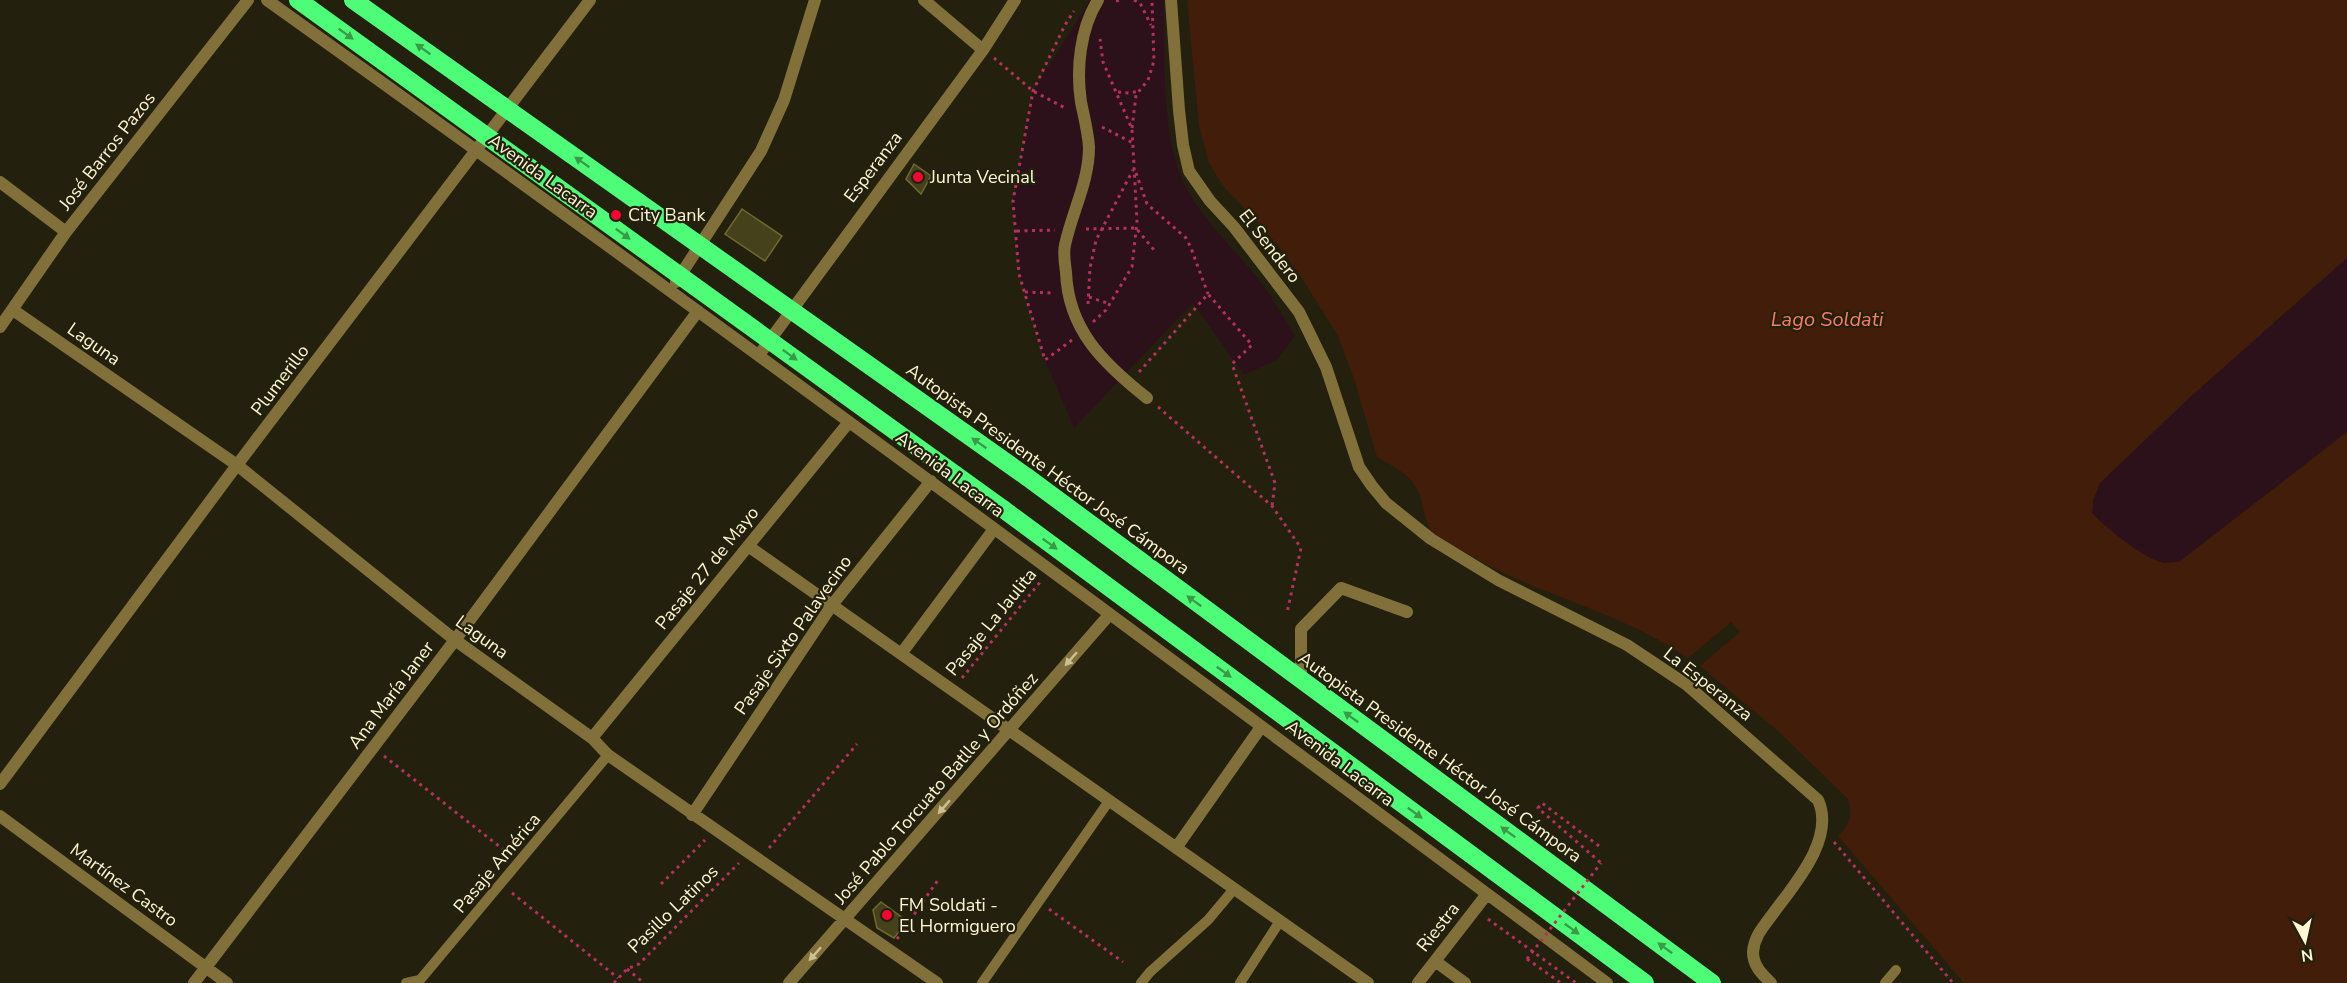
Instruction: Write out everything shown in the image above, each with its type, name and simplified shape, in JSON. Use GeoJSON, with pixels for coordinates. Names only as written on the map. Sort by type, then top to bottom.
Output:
{"type":"FeatureCollection","features":[{"type":"Feature","properties":{"kind":"highway"},"geometry":{"type":"LineString","coordinates":[[298,0],[1004,509],[1645,983]]}},
{"type":"Feature","properties":{"kind":"highway","name":"Autopista Presidente Héctor José Cámpora"},"geometry":{"type":"LineString","coordinates":[[353,0],[1026,477],[1712,983]]}},
{"type":"Feature","properties":{"kind":"street","name":"José Barros Pazos"},"geometry":{"type":"LineString","coordinates":[[0,327],[66,232],[248,0]]}},
{"type":"Feature","properties":{"kind":"street","name":"Avenida Lacarra"},"geometry":{"type":"LineString","coordinates":[[267,0],[478,150],[759,355],[1607,983]]}},
{"type":"Feature","properties":{"kind":"street","name":"Plumerillo"},"geometry":{"type":"LineString","coordinates":[[0,784],[237,465],[590,0]]}},
{"type":"Feature","properties":{"kind":"street"},"geometry":{"type":"LineString","coordinates":[[669,291],[761,151],[784,100],[815,0]]}},
{"type":"Feature","properties":{"kind":"street"},"geometry":{"type":"LineString","coordinates":[[924,0],[983,50]]}},
{"type":"Feature","properties":{"kind":"street","name":"Esperanza"},"geometry":{"type":"LineString","coordinates":[[759,355],[800,296],[983,50],[1015,0]]}},
{"type":"Feature","properties":{"kind":"street"},"geometry":{"type":"LineString","coordinates":[[1098,0],[1088,19],[1080,58],[1081,100],[1089,147],[1083,189],[1064,247],[1067,292],[1082,333],[1130,384],[1147,398]]}},
{"type":"Feature","properties":{"kind":"street","name":"El Sendero"},"geometry":{"type":"LineString","coordinates":[[1171,0],[1179,110],[1183,146],[1189,171],[1210,201],[1234,227],[1299,312],[1326,368],[1359,467],[1386,503]]}},
{"type":"Feature","properties":{"kind":"street"},"geometry":{"type":"LineString","coordinates":[[0,182],[66,232]]}},
{"type":"Feature","properties":{"kind":"street","name":"Laguna"},"geometry":{"type":"LineString","coordinates":[[13,310],[237,465],[455,640],[592,738],[608,755],[937,983]]}},
{"type":"Feature","properties":{"kind":"street","name":"Ana María Janer"},"geometry":{"type":"LineString","coordinates":[[194,983],[455,640],[698,311]]}},
{"type":"Feature","properties":{"kind":"street","name":"Pasaje 27 de Mayo"},"geometry":{"type":"LineString","coordinates":[[592,738],[849,422]]}},
{"type":"Feature","properties":{"kind":"street","name":"Pasaje Sixto Palavecino"},"geometry":{"type":"LineString","coordinates":[[692,815],[832,605],[930,481]]}},
{"type":"Feature","properties":{"kind":"street","name":"La Esperanza"},"geometry":{"type":"LineString","coordinates":[[1386,503],[1431,539],[1498,580],[1627,645],[1687,686],[1818,800],[1823,811],[1821,831],[1808,865],[1757,935],[1753,953],[1757,969],[1772,983]]}},
{"type":"Feature","properties":{"kind":"street"},"geometry":{"type":"LineString","coordinates":[[901,654],[994,529]]}},
{"type":"Feature","properties":{"kind":"street"},"geometry":{"type":"LineString","coordinates":[[748,546],[1368,983]]}},
{"type":"Feature","properties":{"kind":"street"},"geometry":{"type":"LineString","coordinates":[[1300,680],[1301,628],[1341,588],[1407,612]]}},
{"type":"Feature","properties":{"kind":"street","name":"José Pablo Torcuato Batlle y Ordóñez"},"geometry":{"type":"LineString","coordinates":[[789,983],[1109,615]]}},
{"type":"Feature","properties":{"kind":"street"},"geometry":{"type":"LineString","coordinates":[[1176,848],[1261,727]]}},
{"type":"Feature","properties":{"kind":"street","name":"Martínez Castro"},"geometry":{"type":"LineString","coordinates":[[0,816],[227,983]]}},
{"type":"Feature","properties":{"kind":"street","name":"Riestra"},"geometry":{"type":"LineString","coordinates":[[1418,983],[1487,894]]}},
{"type":"Feature","properties":{"kind":"street"},"geometry":{"type":"LineString","coordinates":[[1435,961],[1465,983]]}},
{"type":"Feature","properties":{"kind":"lane","name":"Pasaje América"},"geometry":{"type":"LineString","coordinates":[[406,983],[422,981],[608,755]]}},
{"type":"Feature","properties":{"kind":"lane"},"geometry":{"type":"LineString","coordinates":[[982,983],[1109,801]]}},
{"type":"Feature","properties":{"kind":"lane"},"geometry":{"type":"LineString","coordinates":[[1141,983],[1150,972],[1208,920],[1234,889]]}},
{"type":"Feature","properties":{"kind":"lane"},"geometry":{"type":"LineString","coordinates":[[1240,983],[1280,921]]}},
{"type":"Feature","properties":{"kind":"lane"},"geometry":{"type":"LineString","coordinates":[[1885,983],[1896,970]]}},
{"type":"Feature","properties":{"kind":"path"},"geometry":{"type":"LineString","coordinates":[[1112,7],[1118,0]]}},
{"type":"Feature","properties":{"kind":"path"},"geometry":{"type":"LineString","coordinates":[[1134,0],[1140,3],[1152,27]]}},
{"type":"Feature","properties":{"kind":"path"},"geometry":{"type":"LineString","coordinates":[[1140,3],[1146,0]]}},
{"type":"Feature","properties":{"kind":"path"},"geometry":{"type":"LineString","coordinates":[[1089,315],[1089,326],[1106,310],[1132,267],[1136,228],[1132,129],[1136,95],[1148,80],[1154,61],[1152,0]]}},
{"type":"Feature","properties":{"kind":"path"},"geometry":{"type":"LineString","coordinates":[[1076,8],[1065,25],[1033,91],[1013,201],[1019,274],[1045,360],[1082,333]]}},
{"type":"Feature","properties":{"kind":"path"},"geometry":{"type":"LineString","coordinates":[[1102,30],[1100,38],[1103,62],[1115,83],[1132,129]]}},
{"type":"Feature","properties":{"kind":"path"},"geometry":{"type":"LineString","coordinates":[[983,50],[1033,91]]}},
{"type":"Feature","properties":{"kind":"path"},"geometry":{"type":"LineString","coordinates":[[1118,92],[1140,91]]}},
{"type":"Feature","properties":{"kind":"path"},"geometry":{"type":"LineString","coordinates":[[1134,169],[1147,204],[1186,238],[1208,294],[1252,345],[1232,364],[1275,483],[1272,506]]}},
{"type":"Feature","properties":{"kind":"path"},"geometry":{"type":"LineString","coordinates":[[1088,305],[1090,268],[1096,240],[1134,169]]}},
{"type":"Feature","properties":{"kind":"path"},"geometry":{"type":"LineString","coordinates":[[1136,228],[1154,250]]}},
{"type":"Feature","properties":{"kind":"path"},"geometry":{"type":"LineString","coordinates":[[1130,384],[1208,294]]}},
{"type":"Feature","properties":{"kind":"path"},"geometry":{"type":"LineString","coordinates":[[1147,398],[1272,506],[1301,548],[1287,613]]}},
{"type":"Feature","properties":{"kind":"path","name":"Pasaje La Jaulita"},"geometry":{"type":"LineString","coordinates":[[952,690],[1050,570]]}},
{"type":"Feature","properties":{"kind":"path","name":"Pasillo Latinos"},"geometry":{"type":"LineString","coordinates":[[614,983],[627,969],[639,964],[754,857],[857,744]]}},
{"type":"Feature","properties":{"kind":"path"},"geometry":{"type":"LineString","coordinates":[[373,748],[520,862]]}},
{"type":"Feature","properties":{"kind":"path"},"geometry":{"type":"LineString","coordinates":[[1561,983],[1527,959],[1601,862],[1538,808],[1542,803],[1599,846]]}},
{"type":"Feature","properties":{"kind":"path"},"geometry":{"type":"LineString","coordinates":[[661,884],[715,830]]}},
{"type":"Feature","properties":{"kind":"path"},"geometry":{"type":"LineString","coordinates":[[1821,831],[1841,848],[1953,983]]}},
{"type":"Feature","properties":{"kind":"path"},"geometry":{"type":"LineString","coordinates":[[889,950],[938,880]]}},
{"type":"Feature","properties":{"kind":"path"},"geometry":{"type":"LineString","coordinates":[[501,884],[618,978]]}},
{"type":"Feature","properties":{"kind":"path"},"geometry":{"type":"LineString","coordinates":[[1038,902],[1123,963]]}},
{"type":"Feature","properties":{"kind":"path"},"geometry":{"type":"LineString","coordinates":[[1475,910],[1576,983]]}},
{"type":"Feature","properties":{"kind":"path"},"geometry":{"type":"LineString","coordinates":[[627,969],[644,983]]}},
{"type":"Feature","properties":{"kind":"shaded area"},"geometry":{"type":"Polygon","coordinates":[[[1090,0],[1164,0],[1168,117],[1174,155],[1180,173],[1198,206],[1273,299],[1295,336],[1277,360],[1244,375],[1193,303],[1074,428],[1045,360],[1019,274],[1013,201],[1033,91],[1090,0]]]}},
{"type":"Feature","properties":{"kind":"shaded area"},"geometry":{"type":"Polygon","coordinates":[[[2347,258],[2347,432],[2179,562],[2156,561],[2126,542],[2098,519],[2092,513],[2093,500],[2100,483],[2188,399],[2347,258]]]}},
{"type":"Feature","properties":{"kind":"water","name":"Lago Soldati"},"geometry":{"type":"Polygon","coordinates":[[[1187,0],[2347,0],[2347,258],[2188,399],[2100,483],[2093,500],[2092,513],[2136,550],[2156,561],[2179,562],[2347,432],[2347,983],[1964,983],[1838,836],[1849,819],[1848,799],[1779,732],[1700,666],[1740,632],[1731,622],[1688,658],[1662,642],[1606,615],[1493,568],[1434,534],[1428,524],[1415,485],[1400,471],[1377,457],[1354,379],[1338,336],[1298,272],[1267,232],[1223,186],[1209,163],[1199,126],[1187,0]]]}},
{"type":"Feature","properties":{"kind":"building","name":"Junta Vecinal"},"geometry":{"type":"Polygon","coordinates":[[[914,164],[931,176],[921,194],[906,179],[914,164]]]}},
{"type":"Feature","properties":{"kind":"building"},"geometry":{"type":"Polygon","coordinates":[[[742,209],[782,236],[765,261],[725,234],[742,209]]]}},
{"type":"Feature","properties":{"kind":"building","name":"FM Soldati - El Hormiguero"},"geometry":{"type":"Polygon","coordinates":[[[881,902],[907,921],[894,938],[877,928],[873,910],[881,902]]]}},
{"type":"Feature","properties":{"kind":"place","name":"Junta Vecinal"},"geometry":{"type":"Point","coordinates":[918,177]}},
{"type":"Feature","properties":{"kind":"place","name":"City Bank"},"geometry":{"type":"Point","coordinates":[616,215]}},
{"type":"Feature","properties":{"kind":"place","name":"FM Soldati - El Hormiguero"},"geometry":{"type":"Point","coordinates":[887,915]}}]}
